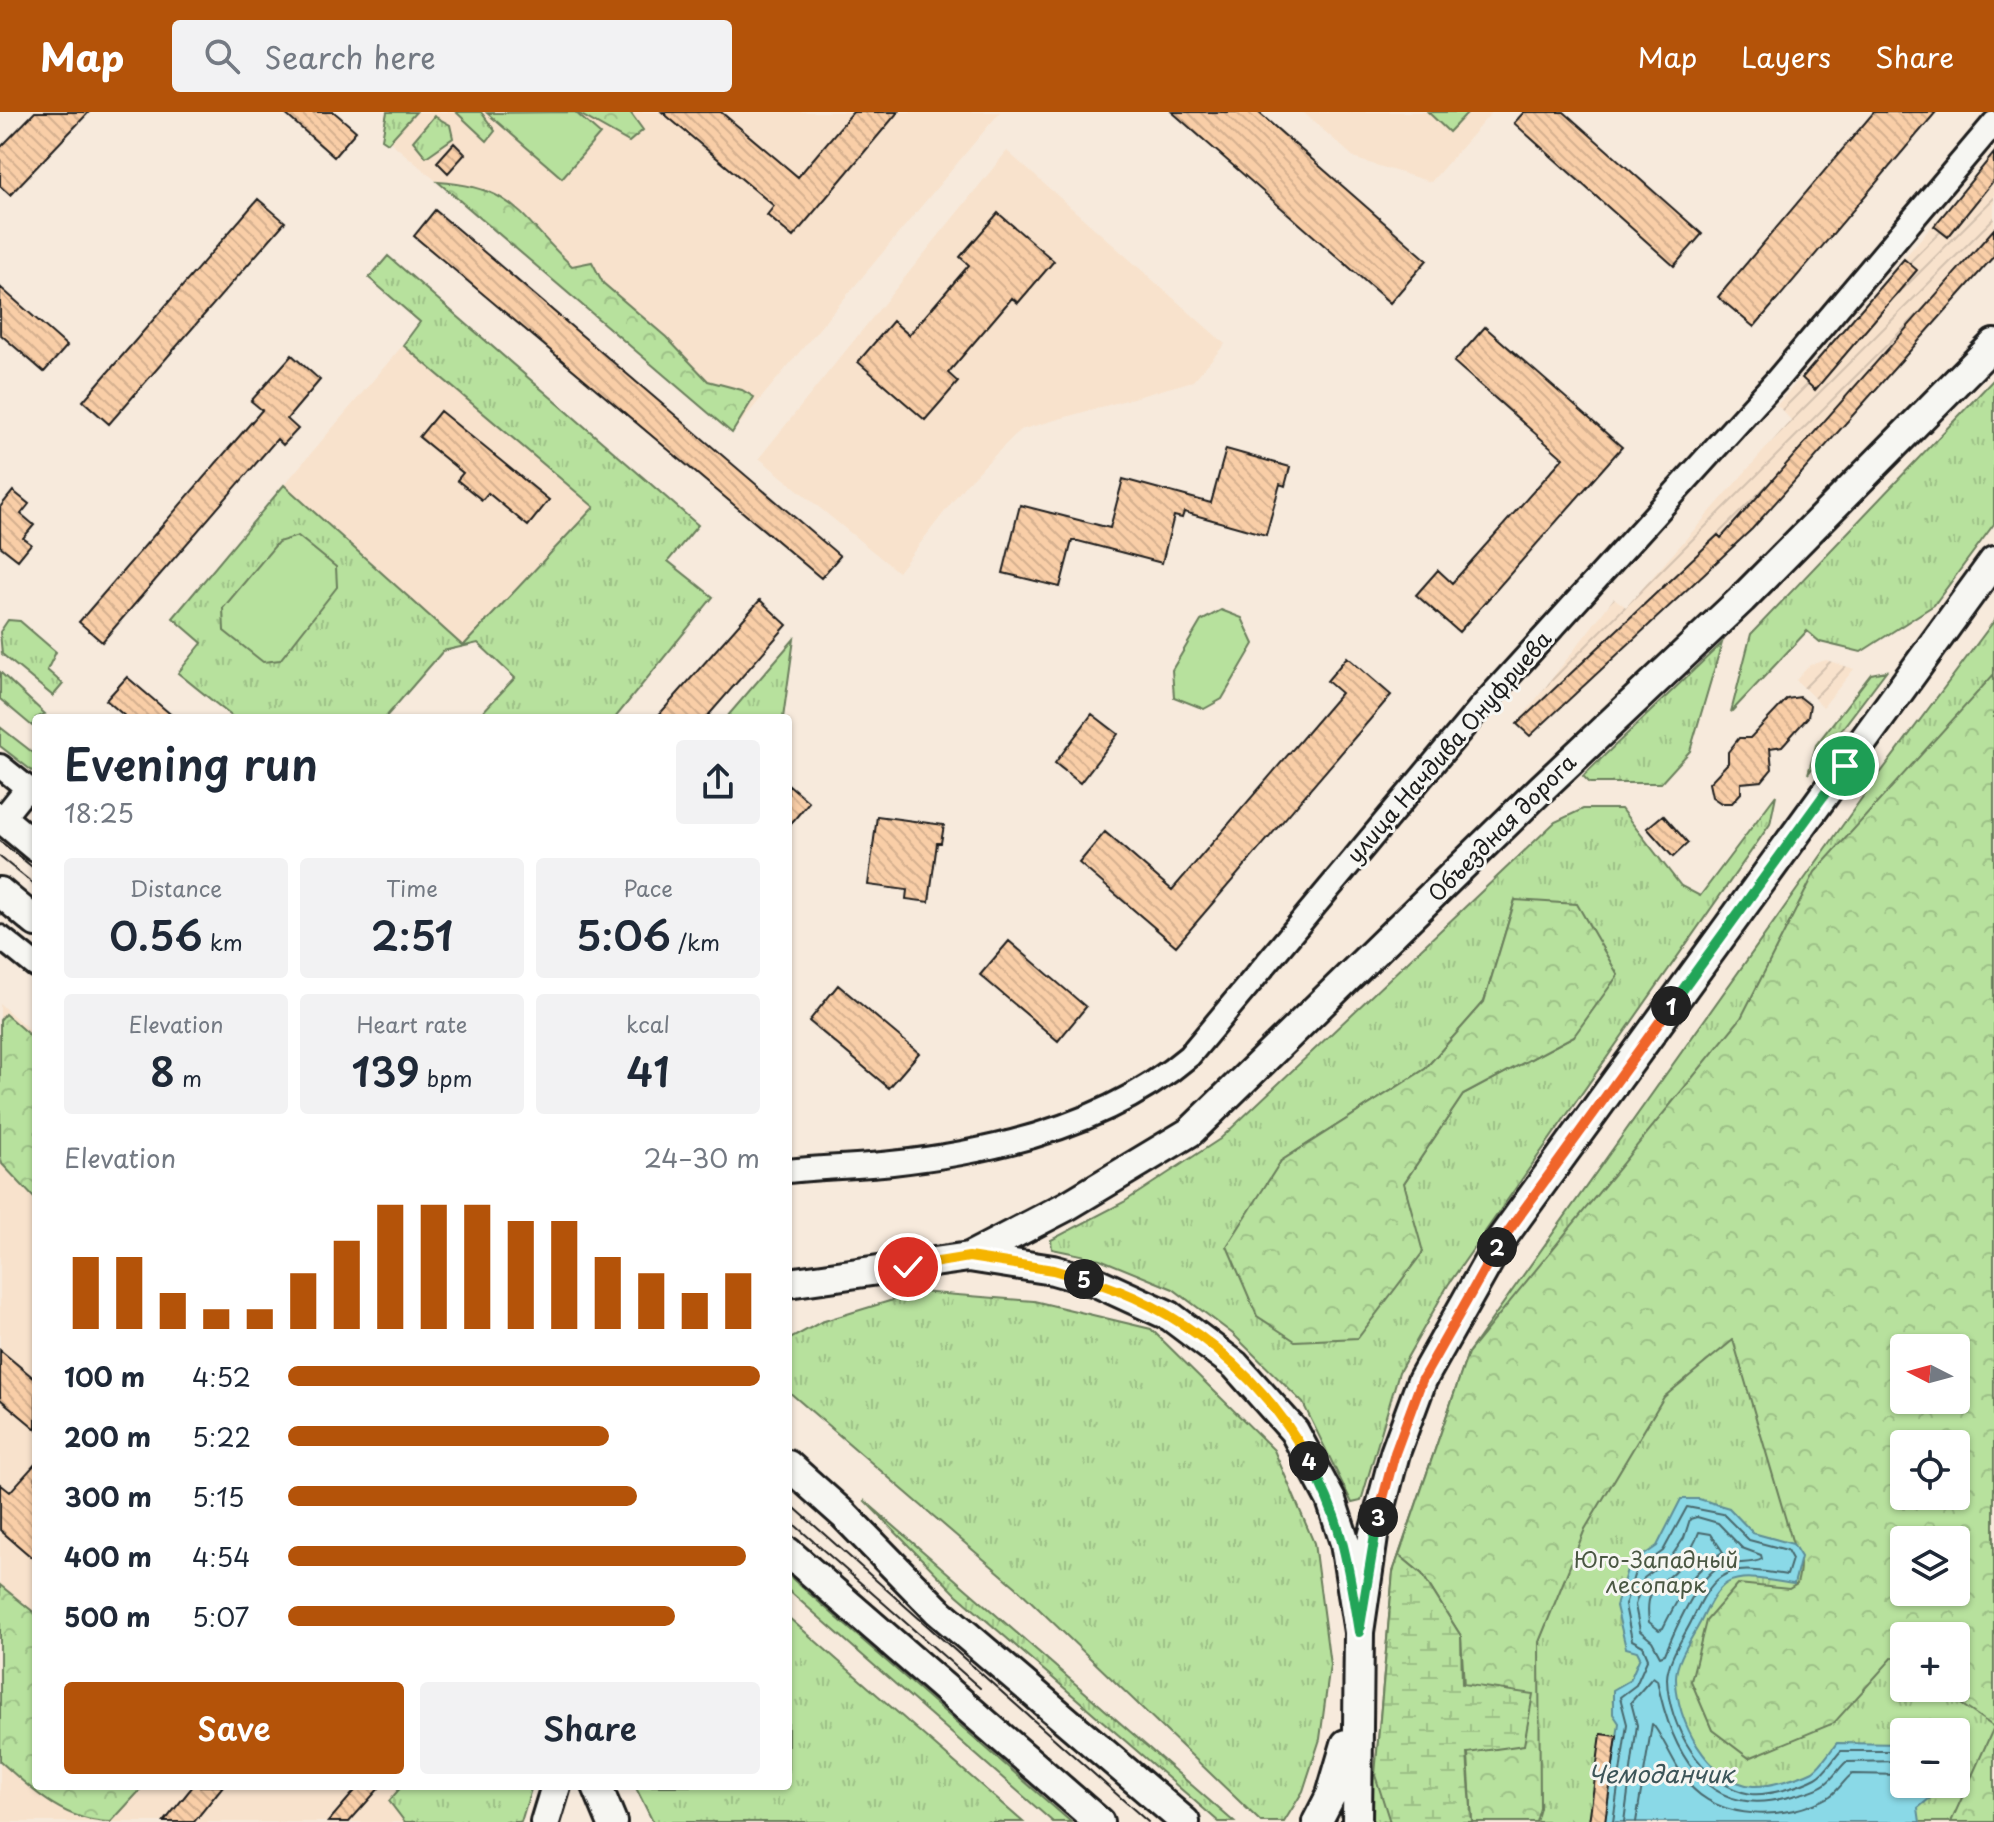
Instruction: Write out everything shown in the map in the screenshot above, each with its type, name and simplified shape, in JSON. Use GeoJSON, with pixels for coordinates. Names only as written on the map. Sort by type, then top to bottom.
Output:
{"type":"FeatureCollection","features":[{"type":"Feature","properties":{"kind":"main road","name":"Объездная дорога"},"geometry":{"type":"LineString","coordinates":[[969,1257],[1067,1206],[1190,1132],[1541,789],[1742,599],[1994,344]]}},
{"type":"Feature","properties":{"kind":"main road"},"geometry":{"type":"LineString","coordinates":[[1357,1822],[1355,1711],[1359,1632],[1373,1537],[1395,1453],[1422,1380],[1500,1241],[1994,561]]}},
{"type":"Feature","properties":{"kind":"main road"},"geometry":{"type":"LineString","coordinates":[[1,819],[32,844]]}},
{"type":"Feature","properties":{"kind":"main road"},"geometry":{"type":"LineString","coordinates":[[0,892],[32,919]]}},
{"type":"Feature","properties":{"kind":"main road"},"geometry":{"type":"LineString","coordinates":[[792,1283],[969,1257],[1053,1270],[1096,1282],[1170,1316],[1235,1365],[1294,1431],[1331,1500],[1345,1543],[1359,1632]]}},
{"type":"Feature","properties":{"kind":"main road"},"geometry":{"type":"LineString","coordinates":[[792,1301],[848,1276]]}},
{"type":"Feature","properties":{"kind":"main road"},"geometry":{"type":"LineString","coordinates":[[792,1469],[844,1515],[937,1610],[1185,1822]]}},
{"type":"Feature","properties":{"kind":"main road"},"geometry":{"type":"LineString","coordinates":[[792,1555],[1099,1822]]}},
{"type":"Feature","properties":{"kind":"main road"},"geometry":{"type":"LineString","coordinates":[[1317,1822],[1331,1795],[1355,1711]]}},
{"type":"Feature","properties":{"kind":"main road"},"geometry":{"type":"LineString","coordinates":[[545,1822],[555,1790]]}},
{"type":"Feature","properties":{"kind":"main road"},"geometry":{"type":"LineString","coordinates":[[599,1790],[612,1822]]}},
{"type":"Feature","properties":{"kind":"street","name":"улица Начдива Онуфриева"},"geometry":{"type":"LineString","coordinates":[[792,1171],[892,1163],[974,1152],[1075,1123],[1159,1082],[1189,1056],[1478,710],[1776,381],[1994,123]]}},
{"type":"Feature","properties":{"kind":"street"},"geometry":{"type":"LineString","coordinates":[[0,766],[32,792],[1,819]]}},
{"type":"Feature","properties":{"kind":"street"},"geometry":{"type":"LineString","coordinates":[[0,937],[32,963]]}},
{"type":"Feature","properties":{"kind":"shaded area"},"geometry":{"type":"Polygon","coordinates":[[[409,112],[1000,112],[732,433],[387,139],[409,112]]]}},
{"type":"Feature","properties":{"kind":"shaded area"},"geometry":{"type":"Polygon","coordinates":[[[1303,112],[1492,112],[1431,182],[1356,159],[1303,112]]]}},
{"type":"Feature","properties":{"kind":"shaded area"},"geometry":{"type":"Polygon","coordinates":[[[1007,151],[1225,344],[1193,381],[1020,430],[966,484],[898,572],[759,458],[1007,151]]]}},
{"type":"Feature","properties":{"kind":"shaded area"},"geometry":{"type":"Polygon","coordinates":[[[1994,154],[1994,256],[1752,529],[1530,736],[1517,724],[1614,598],[1626,607],[1791,420],[1777,405],[1994,154]]]}},
{"type":"Feature","properties":{"kind":"shaded area"},"geometry":{"type":"Polygon","coordinates":[[[403,345],[595,506],[463,646],[284,485],[403,345]]]}},
{"type":"Feature","properties":{"kind":"shaded area"},"geometry":{"type":"Polygon","coordinates":[[[1826,660],[1854,669],[1823,707],[1796,680],[1810,665],[1826,660]]]}},
{"type":"Feature","properties":{"kind":"shaded area"},"geometry":{"type":"Polygon","coordinates":[[[0,1004],[32,1032],[32,1790],[480,1790],[482,1822],[0,1822],[0,1004]]]}},
{"type":"Feature","properties":{"kind":"green space"},"geometry":{"type":"Polygon","coordinates":[[[387,112],[416,112],[388,143],[382,139],[387,112]]]}},
{"type":"Feature","properties":{"kind":"green space"},"geometry":{"type":"Polygon","coordinates":[[[456,112],[481,112],[495,131],[487,141],[456,112]]]}},
{"type":"Feature","properties":{"kind":"green space"},"geometry":{"type":"Polygon","coordinates":[[[575,112],[600,134],[562,178],[487,113],[575,112]]]}},
{"type":"Feature","properties":{"kind":"green space"},"geometry":{"type":"Polygon","coordinates":[[[576,112],[630,112],[643,130],[629,142],[576,112]]]}},
{"type":"Feature","properties":{"kind":"green space"},"geometry":{"type":"Polygon","coordinates":[[[1428,112],[1468,112],[1449,132],[1428,112]]]}},
{"type":"Feature","properties":{"kind":"green space"},"geometry":{"type":"Polygon","coordinates":[[[434,116],[450,125],[453,138],[426,157],[413,141],[434,116]]]}},
{"type":"Feature","properties":{"kind":"green space"},"geometry":{"type":"Polygon","coordinates":[[[438,182],[485,190],[501,198],[528,220],[572,266],[592,262],[603,283],[666,337],[708,381],[742,390],[754,397],[732,433],[438,182]]]}},
{"type":"Feature","properties":{"kind":"green space"},"geometry":{"type":"Polygon","coordinates":[[[388,256],[698,525],[668,561],[713,597],[618,714],[481,714],[515,678],[478,643],[443,651],[388,714],[229,714],[178,673],[202,643],[173,618],[284,485],[463,646],[594,507],[403,345],[420,322],[369,278],[388,256]]]}},
{"type":"Feature","properties":{"kind":"green space"},"geometry":{"type":"Polygon","coordinates":[[[1994,379],[1994,524],[1934,605],[1861,652],[1820,642],[1807,631],[1731,712],[1751,634],[1994,379]]]}},
{"type":"Feature","properties":{"kind":"green space"},"geometry":{"type":"Polygon","coordinates":[[[298,536],[336,567],[337,587],[280,660],[263,662],[224,631],[223,608],[278,542],[298,536]]]}},
{"type":"Feature","properties":{"kind":"green space"},"geometry":{"type":"Polygon","coordinates":[[[1221,610],[1242,618],[1254,644],[1222,699],[1204,709],[1174,697],[1172,670],[1201,621],[1221,610]]]}},
{"type":"Feature","properties":{"kind":"green space"},"geometry":{"type":"Polygon","coordinates":[[[8,620],[20,621],[56,652],[47,670],[63,684],[53,696],[2,654],[0,632],[8,620]]]}},
{"type":"Feature","properties":{"kind":"green space","name":"Юго-Западный лесопарк"},"geometry":{"type":"Polygon","coordinates":[[[1994,621],[1994,1822],[1348,1822],[1375,1774],[1393,1572],[1468,1353],[1864,795],[1994,621]]]}},
{"type":"Feature","properties":{"kind":"green space"},"geometry":{"type":"Polygon","coordinates":[[[794,639],[784,714],[729,714],[794,639]]]}},
{"type":"Feature","properties":{"kind":"green space"},"geometry":{"type":"Polygon","coordinates":[[[1722,643],[1690,751],[1661,783],[1590,783],[1583,776],[1722,643]]]}},
{"type":"Feature","properties":{"kind":"green space"},"geometry":{"type":"Polygon","coordinates":[[[1886,671],[1808,774],[1816,745],[1871,674],[1886,671]]]}},
{"type":"Feature","properties":{"kind":"green space"},"geometry":{"type":"Polygon","coordinates":[[[0,672],[45,714],[32,714],[32,726],[0,699],[0,672]]]}},
{"type":"Feature","properties":{"kind":"green space","name":"Юго-Западный лесопарк"},"geometry":{"type":"Polygon","coordinates":[[[1994,674],[1994,1727],[1958,1702],[1970,1702],[1970,1622],[1890,1622],[1890,1660],[1834,1723],[1749,1758],[1712,1730],[1691,1681],[1706,1621],[1738,1584],[1789,1589],[1797,1584],[1800,1568],[1733,1340],[1664,1397],[1585,1529],[1539,1642],[1540,1808],[1536,1822],[1472,1822],[1461,1636],[1422,1574],[1399,1555],[1468,1353],[1741,1018],[1815,872],[1994,674]]]}},
{"type":"Feature","properties":{"kind":"green space"},"geometry":{"type":"Polygon","coordinates":[[[0,727],[32,752],[32,771],[0,746],[0,727]]]}},
{"type":"Feature","properties":{"kind":"green space"},"geometry":{"type":"Polygon","coordinates":[[[1776,795],[1770,824],[1448,1285],[1399,1372],[1361,1501],[1352,1503],[1303,1403],[1233,1334],[1173,1289],[1100,1259],[1052,1249],[1051,1240],[1124,1202],[1220,1139],[1555,822],[1583,809],[1621,809],[1681,886],[1700,896],[1776,795]],[[1515,900],[1484,1002],[1425,1069],[1281,1161],[1404,1183],[1463,1095],[1574,1036],[1515,900]]]}},
{"type":"Feature","properties":{"kind":"green space"},"geometry":{"type":"Polygon","coordinates":[[[1515,900],[1577,904],[1618,975],[1574,1036],[1463,1095],[1404,1183],[1423,1252],[1358,1338],[1295,1341],[1257,1316],[1227,1246],[1281,1161],[1425,1069],[1484,1002],[1515,900]]]}},
{"type":"Feature","properties":{"kind":"green space"},"geometry":{"type":"Polygon","coordinates":[[[5,1014],[32,1038],[32,1196],[2,1164],[0,1156],[0,1020],[5,1014]]]}},
{"type":"Feature","properties":{"kind":"green space"},"geometry":{"type":"Polygon","coordinates":[[[919,1292],[1034,1301],[1151,1329],[1274,1450],[1314,1543],[1330,1665],[1320,1739],[1303,1791],[1284,1822],[1261,1822],[1016,1587],[792,1394],[792,1338],[821,1322],[919,1292]]]}},
{"type":"Feature","properties":{"kind":"green space"},"geometry":{"type":"Polygon","coordinates":[[[864,1500],[1234,1822],[1219,1822],[957,1595],[864,1500]]]}},
{"type":"Feature","properties":{"kind":"green space"},"geometry":{"type":"Polygon","coordinates":[[[1399,1555],[1422,1574],[1461,1636],[1462,1684],[1533,1694],[1524,1745],[1467,1753],[1472,1822],[1390,1822],[1375,1775],[1393,1572],[1399,1555]]]}},
{"type":"Feature","properties":{"kind":"green space"},"geometry":{"type":"Polygon","coordinates":[[[792,1578],[1071,1822],[1053,1822],[792,1594],[792,1578]]]}},
{"type":"Feature","properties":{"kind":"green space"},"geometry":{"type":"Polygon","coordinates":[[[0,1585],[32,1611],[32,1789],[0,1761],[0,1585]]]}},
{"type":"Feature","properties":{"kind":"green space"},"geometry":{"type":"Polygon","coordinates":[[[792,1620],[1023,1822],[653,1822],[637,1790],[792,1790],[792,1620]]]}},
{"type":"Feature","properties":{"kind":"green space"},"geometry":{"type":"Polygon","coordinates":[[[1994,1727],[1994,1822],[1951,1822],[1962,1798],[1970,1798],[1970,1780],[1994,1727]]]}},
{"type":"Feature","properties":{"kind":"green space"},"geometry":{"type":"Polygon","coordinates":[[[34,1790],[140,1790],[111,1822],[79,1817],[34,1790]]]}},
{"type":"Feature","properties":{"kind":"green space"},"geometry":{"type":"Polygon","coordinates":[[[399,1790],[531,1790],[521,1822],[405,1822],[389,1801],[399,1790]]]}},
{"type":"Feature","properties":{"kind":"water","name":"Чемоданчик"},"geometry":{"type":"Polygon","coordinates":[[[1681,1499],[1699,1499],[1729,1508],[1753,1533],[1793,1544],[1801,1557],[1794,1584],[1751,1578],[1734,1580],[1723,1586],[1708,1607],[1678,1665],[1677,1695],[1682,1712],[1688,1730],[1709,1761],[1737,1782],[1759,1786],[1783,1782],[1813,1771],[1837,1743],[1890,1744],[1890,1798],[1930,1798],[1918,1808],[1920,1822],[1605,1822],[1619,1723],[1613,1714],[1613,1690],[1630,1680],[1640,1657],[1637,1651],[1626,1648],[1616,1606],[1628,1566],[1657,1546],[1681,1499]]]}},
{"type":"Feature","properties":{"kind":"building"},"geometry":{"type":"Polygon","coordinates":[[[35,112],[89,112],[10,195],[0,186],[0,148],[35,112]]]}},
{"type":"Feature","properties":{"kind":"building"},"geometry":{"type":"Polygon","coordinates":[[[283,112],[334,112],[356,131],[334,157],[283,112]]]}},
{"type":"Feature","properties":{"kind":"building"},"geometry":{"type":"Polygon","coordinates":[[[662,112],[721,112],[798,177],[853,112],[898,112],[793,237],[767,215],[774,206],[662,112]]]}},
{"type":"Feature","properties":{"kind":"building"},"geometry":{"type":"Polygon","coordinates":[[[1172,112],[1258,112],[1427,260],[1390,303],[1172,112]]]}},
{"type":"Feature","properties":{"kind":"building"},"geometry":{"type":"Polygon","coordinates":[[[1524,112],[1564,112],[1702,234],[1674,266],[1514,123],[1524,112]]]}},
{"type":"Feature","properties":{"kind":"building"},"geometry":{"type":"Polygon","coordinates":[[[1874,112],[1936,112],[1754,327],[1718,297],[1874,112]]]}},
{"type":"Feature","properties":{"kind":"building"},"geometry":{"type":"Polygon","coordinates":[[[454,143],[465,154],[448,173],[437,162],[454,143]]]}},
{"type":"Feature","properties":{"kind":"building"},"geometry":{"type":"Polygon","coordinates":[[[1994,153],[1994,180],[1948,237],[1934,226],[1994,153]]]}},
{"type":"Feature","properties":{"kind":"building"},"geometry":{"type":"Polygon","coordinates":[[[258,199],[285,222],[109,424],[83,401],[258,199]]]}},
{"type":"Feature","properties":{"kind":"building"},"geometry":{"type":"Polygon","coordinates":[[[435,210],[840,556],[821,578],[414,236],[435,210]]]}},
{"type":"Feature","properties":{"kind":"building"},"geometry":{"type":"Polygon","coordinates":[[[998,213],[1054,261],[1018,303],[1012,298],[948,373],[958,382],[925,420],[858,362],[893,321],[909,335],[969,265],[960,257],[998,213]]]}},
{"type":"Feature","properties":{"kind":"building"},"geometry":{"type":"Polygon","coordinates":[[[1994,229],[1994,256],[1752,529],[1530,736],[1517,724],[1718,535],[1721,538],[1994,229]]]}},
{"type":"Feature","properties":{"kind":"building"},"geometry":{"type":"Polygon","coordinates":[[[1904,259],[1917,270],[1815,390],[1802,378],[1904,259]]]}},
{"type":"Feature","properties":{"kind":"building"},"geometry":{"type":"Polygon","coordinates":[[[0,287],[67,346],[44,372],[0,334],[0,287]]]}},
{"type":"Feature","properties":{"kind":"building"},"geometry":{"type":"Polygon","coordinates":[[[1485,327],[1622,447],[1459,632],[1416,595],[1438,570],[1452,583],[1563,458],[1454,362],[1485,327]]]}},
{"type":"Feature","properties":{"kind":"building"},"geometry":{"type":"Polygon","coordinates":[[[292,355],[320,380],[287,419],[298,429],[283,445],[277,439],[102,642],[79,622],[262,410],[251,401],[292,355]]]}},
{"type":"Feature","properties":{"kind":"building"},"geometry":{"type":"Polygon","coordinates":[[[440,411],[549,500],[528,526],[488,493],[482,500],[457,480],[463,473],[419,437],[440,411]]]}},
{"type":"Feature","properties":{"kind":"building"},"geometry":{"type":"Polygon","coordinates":[[[1226,449],[1290,467],[1285,486],[1280,484],[1266,535],[1184,512],[1182,518],[1174,516],[1162,563],[1072,541],[1060,587],[1003,573],[1020,505],[1110,528],[1123,479],[1211,503],[1226,449]]]}},
{"type":"Feature","properties":{"kind":"building"},"geometry":{"type":"Polygon","coordinates":[[[13,491],[29,504],[21,514],[34,525],[23,538],[31,544],[18,560],[0,546],[0,507],[13,491]]]}},
{"type":"Feature","properties":{"kind":"building"},"geometry":{"type":"Polygon","coordinates":[[[760,600],[787,625],[709,714],[660,714],[760,600]]]}},
{"type":"Feature","properties":{"kind":"building"},"geometry":{"type":"Polygon","coordinates":[[[1347,657],[1391,695],[1176,946],[1079,863],[1105,832],[1172,890],[1341,693],[1327,681],[1347,657]]]}},
{"type":"Feature","properties":{"kind":"building"},"geometry":{"type":"Polygon","coordinates":[[[127,677],[170,714],[122,714],[106,700],[127,677]]]}},
{"type":"Feature","properties":{"kind":"building"},"geometry":{"type":"Polygon","coordinates":[[[1800,697],[1810,705],[1808,717],[1782,746],[1770,748],[1772,769],[1762,781],[1741,783],[1741,793],[1732,803],[1721,803],[1712,797],[1709,783],[1728,763],[1728,752],[1739,738],[1750,738],[1787,699],[1800,697]]]}},
{"type":"Feature","properties":{"kind":"building"},"geometry":{"type":"Polygon","coordinates":[[[1092,714],[1118,734],[1080,783],[1055,763],[1092,714]]]}},
{"type":"Feature","properties":{"kind":"building"},"geometry":{"type":"Polygon","coordinates":[[[792,787],[809,802],[792,822],[792,787]]]}},
{"type":"Feature","properties":{"kind":"building"},"geometry":{"type":"Polygon","coordinates":[[[1663,815],[1688,843],[1673,857],[1647,828],[1663,815]]]}},
{"type":"Feature","properties":{"kind":"building"},"geometry":{"type":"Polygon","coordinates":[[[877,816],[944,825],[941,843],[937,843],[929,902],[906,899],[907,890],[868,885],[877,816]]]}},
{"type":"Feature","properties":{"kind":"building"},"geometry":{"type":"Polygon","coordinates":[[[1009,941],[1086,1007],[1058,1041],[980,975],[1009,941]]]}},
{"type":"Feature","properties":{"kind":"building"},"geometry":{"type":"Polygon","coordinates":[[[838,985],[919,1053],[889,1088],[809,1021],[838,985]]]}},
{"type":"Feature","properties":{"kind":"building"},"geometry":{"type":"Polygon","coordinates":[[[0,1350],[32,1377],[32,1426],[0,1399],[0,1350]]]}},
{"type":"Feature","properties":{"kind":"building"},"geometry":{"type":"Polygon","coordinates":[[[32,1467],[32,1558],[0,1530],[0,1484],[10,1492],[32,1467]]]}},
{"type":"Feature","properties":{"kind":"building"},"geometry":{"type":"Polygon","coordinates":[[[1601,1734],[1617,1736],[1605,1822],[1589,1822],[1601,1734]]]}},
{"type":"Feature","properties":{"kind":"building"},"geometry":{"type":"Polygon","coordinates":[[[190,1790],[220,1790],[194,1822],[164,1822],[190,1790]]]}},
{"type":"Feature","properties":{"kind":"building"},"geometry":{"type":"Polygon","coordinates":[[[356,1790],[377,1790],[349,1822],[328,1822],[356,1790]]]}},
{"type":"Feature","properties":{"kind":"tram line"},"geometry":{"type":"LineString","coordinates":[[0,841],[32,867]]}},
{"type":"Feature","properties":{"kind":"tram line"},"geometry":{"type":"LineString","coordinates":[[0,857],[32,883]]}},
{"type":"Feature","properties":{"kind":"tram line"},"geometry":{"type":"LineString","coordinates":[[792,1506],[1148,1822]]}},
{"type":"Feature","properties":{"kind":"tram line"},"geometry":{"type":"LineString","coordinates":[[792,1523],[980,1688]]}},
{"type":"Feature","properties":{"kind":"route"},"geometry":{"type":"LineString","coordinates":[[908,1267],[969,1257],[1053,1270],[1096,1282],[1170,1316],[1235,1365],[1294,1431],[1331,1500],[1345,1543],[1359,1632],[1373,1537],[1395,1453],[1422,1380],[1456,1316],[1500,1241],[1845,766]]}}]}
